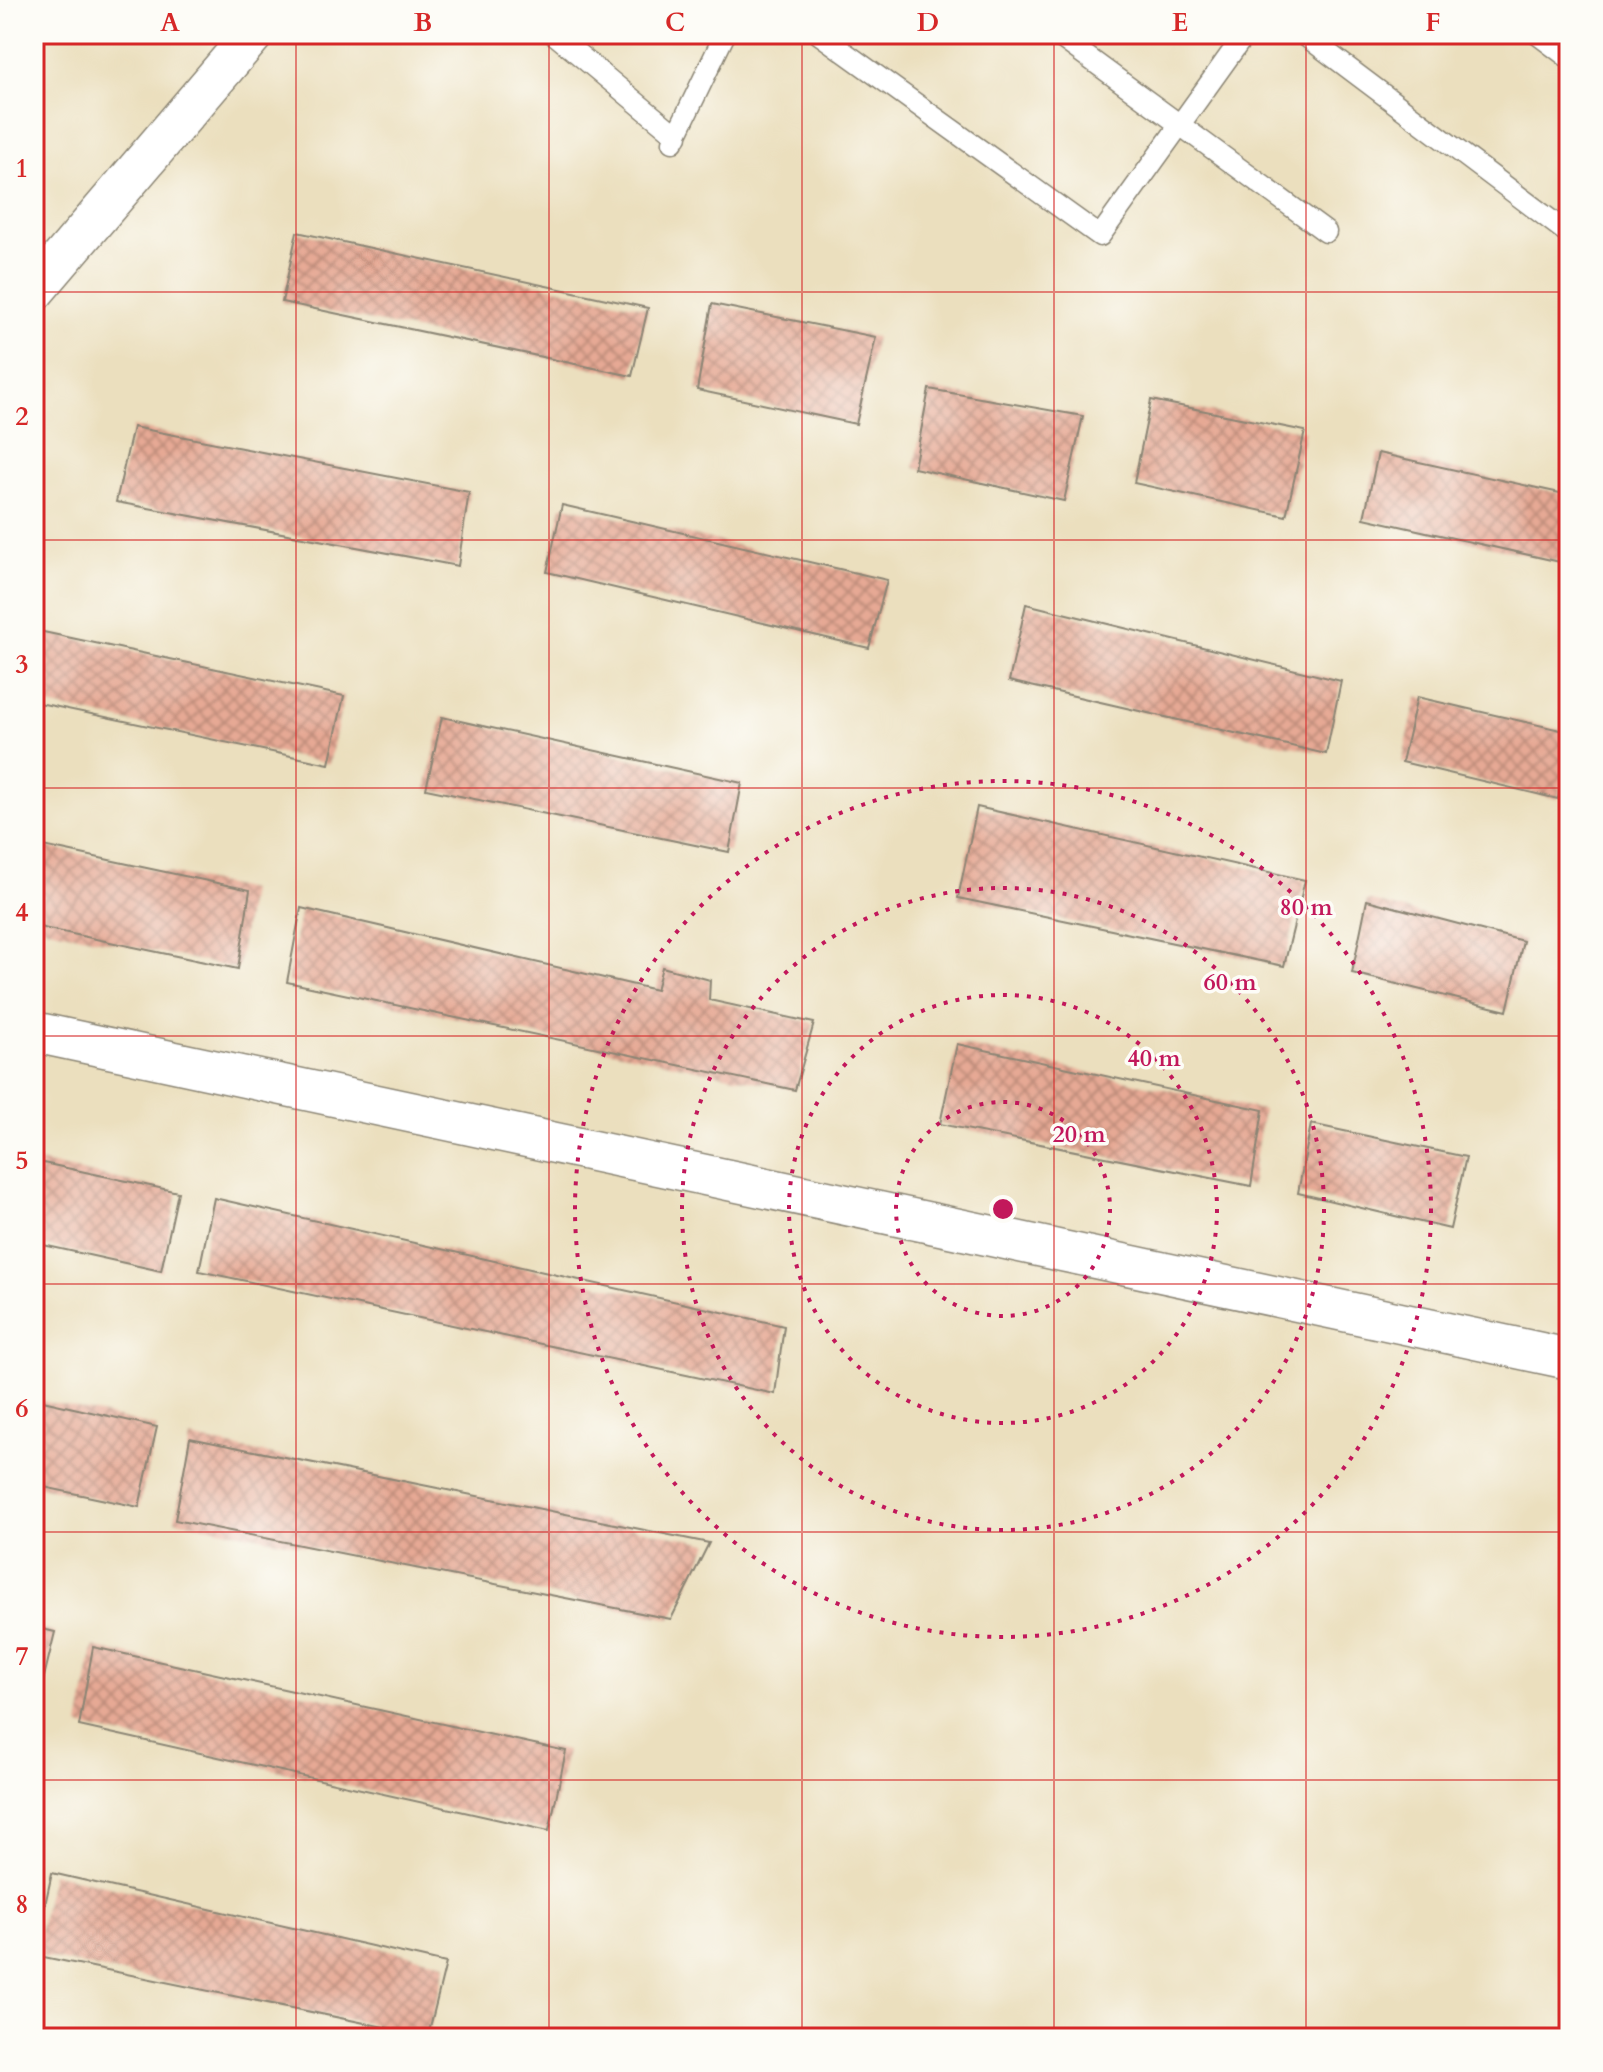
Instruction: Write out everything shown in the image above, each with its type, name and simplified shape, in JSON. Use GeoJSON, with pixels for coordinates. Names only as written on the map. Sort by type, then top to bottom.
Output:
{"type":"FeatureCollection","features":[{"type":"Feature","properties":{"kind":"street"},"geometry":{"type":"LineString","coordinates":[[34,291],[253,34]]}},
{"type":"Feature","properties":{"kind":"street"},"geometry":{"type":"LineString","coordinates":[[34,1032],[1569,1359]]}},
{"type":"Feature","properties":{"kind":"lane"},"geometry":{"type":"LineString","coordinates":[[554,34],[675,139],[725,34]]}},
{"type":"Feature","properties":{"kind":"lane"},"geometry":{"type":"LineString","coordinates":[[819,34],[1100,236],[1245,34]]}},
{"type":"Feature","properties":{"kind":"lane"},"geometry":{"type":"LineString","coordinates":[[1056,34],[1326,232]]}},
{"type":"Feature","properties":{"kind":"lane"},"geometry":{"type":"LineString","coordinates":[[1303,34],[1569,234]]}},
{"type":"Feature","properties":{"kind":"lane"},"geometry":{"type":"LineString","coordinates":[[1537,34],[1569,58]]}},
{"type":"Feature","properties":{"kind":"building"},"geometry":{"type":"Polygon","coordinates":[[[297,232],[648,308],[632,376],[282,302],[297,232]]]}},
{"type":"Feature","properties":{"kind":"building"},"geometry":{"type":"Polygon","coordinates":[[[712,304],[876,337],[856,424],[697,390],[712,304]]]}},
{"type":"Feature","properties":{"kind":"building"},"geometry":{"type":"Polygon","coordinates":[[[929,389],[1083,416],[1064,501],[914,468],[929,389]]]}},
{"type":"Feature","properties":{"kind":"building"},"geometry":{"type":"Polygon","coordinates":[[[1151,400],[1305,431],[1286,516],[1134,483],[1151,400]]]}},
{"type":"Feature","properties":{"kind":"building"},"geometry":{"type":"Polygon","coordinates":[[[133,427],[469,492],[458,566],[116,502],[133,427]]]}},
{"type":"Feature","properties":{"kind":"building"},"geometry":{"type":"Polygon","coordinates":[[[1378,453],[1569,495],[1569,564],[1364,518],[1378,453]]]}},
{"type":"Feature","properties":{"kind":"building"},"geometry":{"type":"Polygon","coordinates":[[[562,505],[887,580],[869,648],[547,572],[562,505]]]}},
{"type":"Feature","properties":{"kind":"building"},"geometry":{"type":"Polygon","coordinates":[[[1026,604],[1341,681],[1326,754],[1009,681],[1026,604]]]}},
{"type":"Feature","properties":{"kind":"building"},"geometry":{"type":"Polygon","coordinates":[[[34,630],[344,696],[329,764],[34,702],[34,630]]]}},
{"type":"Feature","properties":{"kind":"building"},"geometry":{"type":"Polygon","coordinates":[[[1417,697],[1569,732],[1569,753],[1558,799],[1402,762],[1417,697]]]}},
{"type":"Feature","properties":{"kind":"building"},"geometry":{"type":"Polygon","coordinates":[[[442,717],[742,783],[729,852],[426,789],[442,717]]]}},
{"type":"Feature","properties":{"kind":"building"},"geometry":{"type":"Polygon","coordinates":[[[977,807],[1305,880],[1284,966],[958,898],[977,807]]]}},
{"type":"Feature","properties":{"kind":"building"},"geometry":{"type":"Polygon","coordinates":[[[34,844],[250,890],[238,969],[34,926],[34,844]]]}},
{"type":"Feature","properties":{"kind":"building"},"geometry":{"type":"Polygon","coordinates":[[[1367,900],[1523,941],[1507,1011],[1352,973],[1367,900]]]}},
{"type":"Feature","properties":{"kind":"building"},"geometry":{"type":"Polygon","coordinates":[[[301,908],[656,990],[662,967],[710,980],[709,1000],[814,1023],[795,1090],[287,982],[301,908]]]}},
{"type":"Feature","properties":{"kind":"building"},"geometry":{"type":"Polygon","coordinates":[[[957,1044],[1263,1110],[1251,1186],[940,1124],[957,1044]]]}},
{"type":"Feature","properties":{"kind":"building"},"geometry":{"type":"Polygon","coordinates":[[[1311,1124],[1466,1157],[1450,1229],[1298,1193],[1311,1124]]]}},
{"type":"Feature","properties":{"kind":"building"},"geometry":{"type":"Polygon","coordinates":[[[34,1161],[178,1192],[161,1271],[34,1243],[34,1161]]]}},
{"type":"Feature","properties":{"kind":"building"},"geometry":{"type":"Polygon","coordinates":[[[214,1198],[784,1326],[775,1394],[199,1271],[214,1198]]]}},
{"type":"Feature","properties":{"kind":"building"},"geometry":{"type":"Polygon","coordinates":[[[34,1399],[157,1427],[139,1507],[34,1485],[34,1399]]]}},
{"type":"Feature","properties":{"kind":"building"},"geometry":{"type":"Polygon","coordinates":[[[190,1438],[709,1543],[671,1619],[175,1520],[190,1438]]]}},
{"type":"Feature","properties":{"kind":"building"},"geometry":{"type":"Polygon","coordinates":[[[34,1627],[55,1632],[35,1714],[34,1714],[34,1627]]]}},
{"type":"Feature","properties":{"kind":"building"},"geometry":{"type":"Polygon","coordinates":[[[93,1647],[566,1751],[549,1831],[79,1726],[93,1647]]]}},
{"type":"Feature","properties":{"kind":"building"},"geometry":{"type":"Polygon","coordinates":[[[52,1873],[446,1963],[428,2036],[34,1955],[52,1873]]]}}]}
